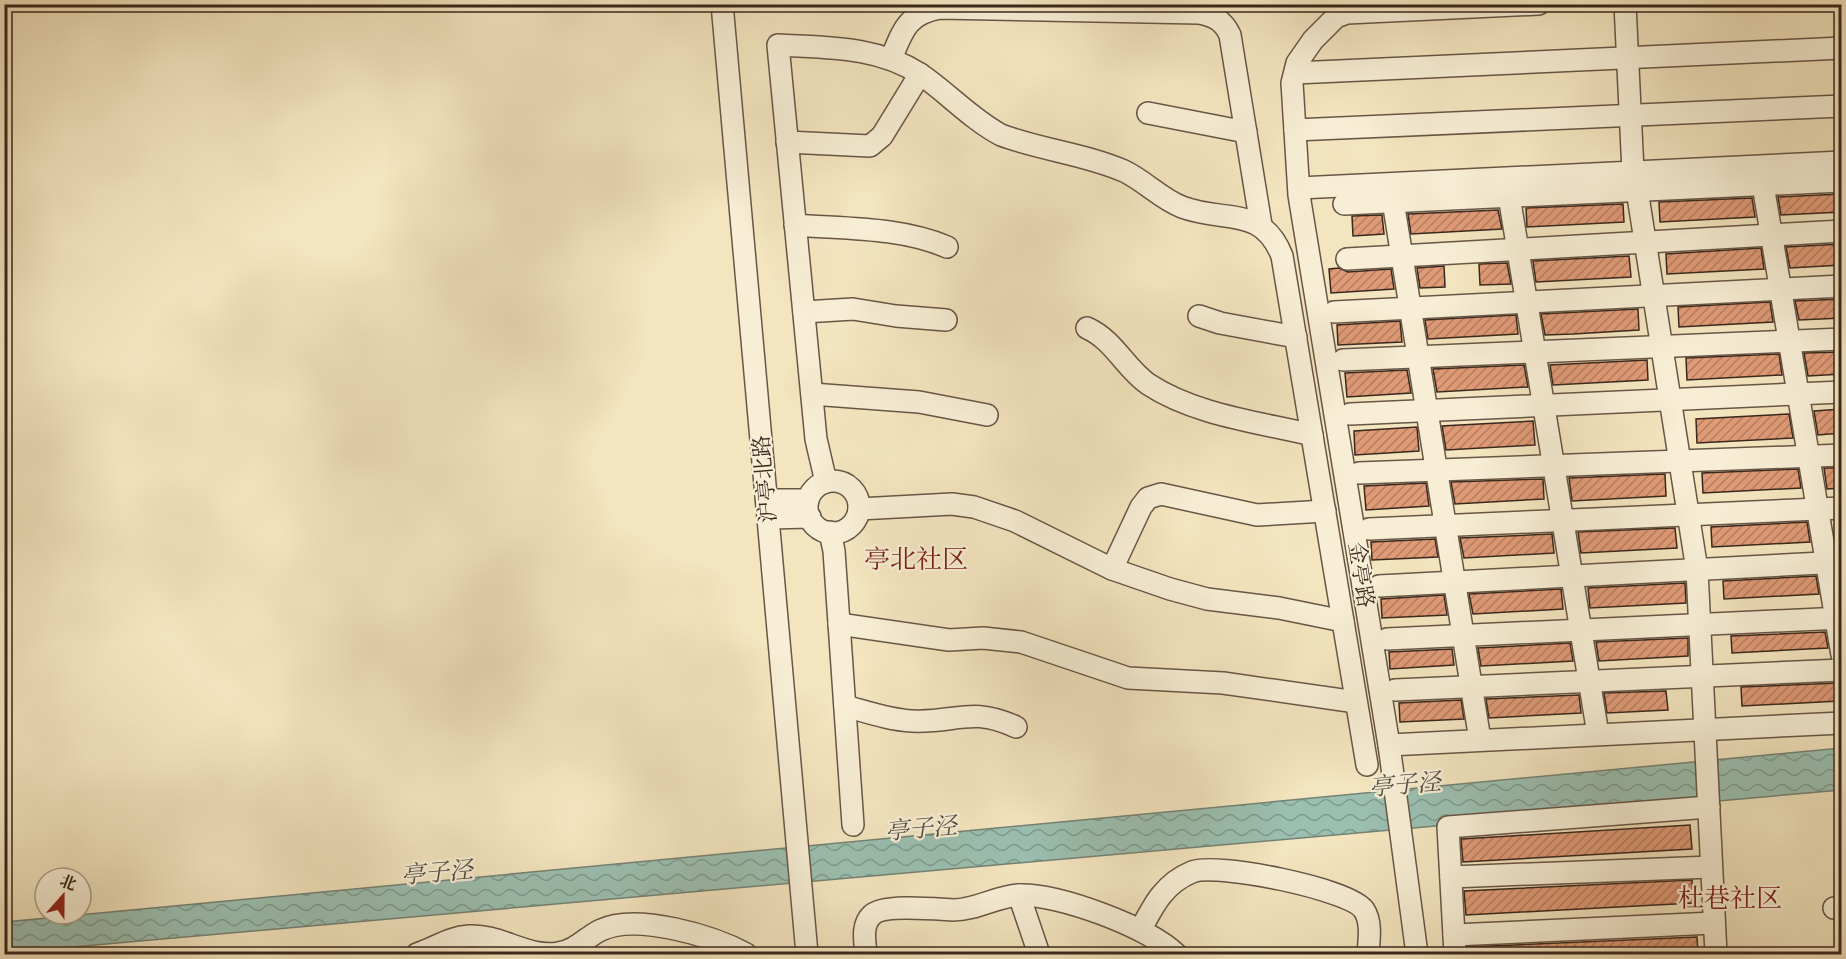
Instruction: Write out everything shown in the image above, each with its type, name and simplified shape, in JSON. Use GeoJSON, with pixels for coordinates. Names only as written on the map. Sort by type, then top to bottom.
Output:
{"type":"FeatureCollection","features":[{"type":"Feature","properties":{"kind":"street","name":"沪亭北路"},"geometry":{"type":"LineString","coordinates":[[722,4],[807,954]]}},
{"type":"Feature","properties":{"kind":"street"},"geometry":{"type":"LineString","coordinates":[[1539,4],[1347,13],[1336,17],[1313,40],[1297,63],[1295,73],[1842,48]]}},
{"type":"Feature","properties":{"kind":"street"},"geometry":{"type":"LineString","coordinates":[[1625,4],[1635,181],[1697,570],[1716,954]]}},
{"type":"Feature","properties":{"kind":"street"},"geometry":{"type":"LineString","coordinates":[[891,59],[901,33],[912,18],[924,11],[940,8],[1199,13],[1213,16],[1225,24],[1230,35],[1261,225]]}},
{"type":"Feature","properties":{"kind":"street"},"geometry":{"type":"LineString","coordinates":[[826,482],[816,439],[778,45],[863,51],[891,59],[920,74],[985,126],[1001,135],[1122,171],[1182,207],[1243,218],[1261,225],[1275,239],[1282,256],[1367,765]]}},
{"type":"Feature","properties":{"kind":"street","name":"金亭路"},"geometry":{"type":"LineString","coordinates":[[1295,73],[1292,83],[1299,192],[1389,745],[1417,954]]}},
{"type":"Feature","properties":{"kind":"street"},"geometry":{"type":"LineString","coordinates":[[787,142],[870,146],[882,136],[920,74]]}},
{"type":"Feature","properties":{"kind":"street"},"geometry":{"type":"LineString","coordinates":[[1295,130],[1842,105]]}},
{"type":"Feature","properties":{"kind":"street"},"geometry":{"type":"LineString","coordinates":[[1148,114],[1246,132]]}},
{"type":"Feature","properties":{"kind":"street"},"geometry":{"type":"LineString","coordinates":[[1344,204],[1509,196],[1635,181],[1842,162]]}},
{"type":"Feature","properties":{"kind":"street"},"geometry":{"type":"LineString","coordinates":[[1299,192],[1635,181],[1763,184],[1842,181]]}},
{"type":"Feature","properties":{"kind":"street"},"geometry":{"type":"LineString","coordinates":[[1763,184],[1817,509],[1834,562],[1842,655]]}},
{"type":"Feature","properties":{"kind":"street"},"geometry":{"type":"LineString","coordinates":[[1509,196],[1598,734]]}},
{"type":"Feature","properties":{"kind":"street"},"geometry":{"type":"LineString","coordinates":[[1393,201],[1480,740]]}},
{"type":"Feature","properties":{"kind":"street"},"geometry":{"type":"LineString","coordinates":[[795,225],[904,234],[926,238],[947,248]]}},
{"type":"Feature","properties":{"kind":"street"},"geometry":{"type":"LineString","coordinates":[[1347,259],[1842,231]]}},
{"type":"Feature","properties":{"kind":"street"},"geometry":{"type":"LineString","coordinates":[[1334,312],[1842,286]]}},
{"type":"Feature","properties":{"kind":"street"},"geometry":{"type":"LineString","coordinates":[[804,312],[853,309],[896,316],[946,320]]}},
{"type":"Feature","properties":{"kind":"street"},"geometry":{"type":"LineString","coordinates":[[1198,316],[1220,323],[1296,337]]}},
{"type":"Feature","properties":{"kind":"street"},"geometry":{"type":"LineString","coordinates":[[1087,328],[1109,341],[1125,363],[1148,383],[1180,400],[1218,413],[1312,435]]}},
{"type":"Feature","properties":{"kind":"street"},"geometry":{"type":"LineString","coordinates":[[1343,360],[1842,339]]}},
{"type":"Feature","properties":{"kind":"street"},"geometry":{"type":"LineString","coordinates":[[1350,414],[1842,392]]}},
{"type":"Feature","properties":{"kind":"street"},"geometry":{"type":"LineString","coordinates":[[812,394],[919,402],[987,415]]}},
{"type":"Feature","properties":{"kind":"street"},"geometry":{"type":"LineString","coordinates":[[1359,473],[1842,455]]}},
{"type":"Feature","properties":{"kind":"street"},"geometry":{"type":"LineString","coordinates":[[835,481],[850,487],[855,494],[859,509],[857,517],[846,529],[830,532],[814,525],[809,509],[818,486],[826,482],[835,481]]}},
{"type":"Feature","properties":{"kind":"street"},"geometry":{"type":"LineString","coordinates":[[1112,569],[1141,507],[1148,498],[1161,494],[1257,515],[1324,511]]}},
{"type":"Feature","properties":{"kind":"street"},"geometry":{"type":"LineString","coordinates":[[859,509],[952,504],[974,507],[1015,521],[1112,569],[1170,589],[1207,599],[1279,608],[1343,621]]}},
{"type":"Feature","properties":{"kind":"street"},"geometry":{"type":"LineString","coordinates":[[1369,529],[1842,508]]}},
{"type":"Feature","properties":{"kind":"street"},"geometry":{"type":"LineString","coordinates":[[767,509],[809,509]]}},
{"type":"Feature","properties":{"kind":"street"},"geometry":{"type":"LineString","coordinates":[[830,532],[834,551],[853,825]]}},
{"type":"Feature","properties":{"kind":"street"},"geometry":{"type":"LineString","coordinates":[[1379,586],[1834,562]]}},
{"type":"Feature","properties":{"kind":"street"},"geometry":{"type":"LineString","coordinates":[[1387,639],[1838,618]]}},
{"type":"Feature","properties":{"kind":"street"},"geometry":{"type":"LineString","coordinates":[[839,624],[949,640],[983,638],[1021,642],[1137,679],[1223,683],[1356,702]]}},
{"type":"Feature","properties":{"kind":"street"},"geometry":{"type":"LineString","coordinates":[[1395,690],[1842,670]]}},
{"type":"Feature","properties":{"kind":"street"},"geometry":{"type":"LineString","coordinates":[[845,706],[912,721],[982,715],[995,717],[1016,728]]}},
{"type":"Feature","properties":{"kind":"street"},"geometry":{"type":"LineString","coordinates":[[1389,745],[1842,723]]}},
{"type":"Feature","properties":{"kind":"street"},"geometry":{"type":"LineString","coordinates":[[1708,802],[1448,827],[1455,945],[1714,923]]}},
{"type":"Feature","properties":{"kind":"street"},"geometry":{"type":"LineString","coordinates":[[1451,877],[1712,867]]}},
{"type":"Feature","properties":{"kind":"street"},"geometry":{"type":"LineString","coordinates":[[1141,929],[1155,903],[1170,884],[1194,871],[1221,869],[1283,880],[1345,897],[1362,907],[1369,918],[1368,954]]}},
{"type":"Feature","properties":{"kind":"street"},"geometry":{"type":"LineString","coordinates":[[1019,895],[1039,954]]}},
{"type":"Feature","properties":{"kind":"street"},"geometry":{"type":"LineString","coordinates":[[866,954],[865,927],[872,915],[884,909],[960,910],[1019,895],[1042,897],[1141,929],[1164,943],[1176,954]]}},
{"type":"Feature","properties":{"kind":"street"},"geometry":{"type":"LineString","coordinates":[[417,954],[445,941],[470,936],[493,939],[526,952],[558,953],[581,945],[599,930],[618,924],[638,922],[731,946],[746,954]]}},
{"type":"Feature","properties":{"kind":"water"},"geometry":{"type":"Polygon","coordinates":[[[1841,748],[1841,790],[5,953],[5,922],[33,919],[33,926],[93,926],[93,914],[1841,748]]]}},
{"type":"Feature","properties":{"kind":"building"},"geometry":{"type":"Polygon","coordinates":[[[1841,194],[1842,212],[1781,215],[1778,197],[1841,194]]]}},
{"type":"Feature","properties":{"kind":"building"},"geometry":{"type":"Polygon","coordinates":[[[1752,198],[1755,217],[1660,222],[1659,202],[1752,198]]]}},
{"type":"Feature","properties":{"kind":"building"},"geometry":{"type":"Polygon","coordinates":[[[1623,204],[1624,222],[1527,227],[1526,208],[1623,204]]]}},
{"type":"Feature","properties":{"kind":"building"},"geometry":{"type":"Polygon","coordinates":[[[1498,210],[1502,229],[1411,234],[1408,214],[1498,210]]]}},
{"type":"Feature","properties":{"kind":"building"},"geometry":{"type":"Polygon","coordinates":[[[1382,215],[1384,234],[1353,236],[1352,216],[1382,215]]]}},
{"type":"Feature","properties":{"kind":"building"},"geometry":{"type":"Polygon","coordinates":[[[1842,244],[1842,265],[1790,268],[1786,247],[1842,244]]]}},
{"type":"Feature","properties":{"kind":"building"},"geometry":{"type":"Polygon","coordinates":[[[1761,248],[1764,269],[1667,274],[1666,254],[1761,248]]]}},
{"type":"Feature","properties":{"kind":"building"},"geometry":{"type":"Polygon","coordinates":[[[1629,256],[1631,277],[1536,282],[1533,261],[1629,256]]]}},
{"type":"Feature","properties":{"kind":"building"},"geometry":{"type":"Polygon","coordinates":[[[1507,263],[1511,284],[1480,285],[1479,264],[1507,263]]]}},
{"type":"Feature","properties":{"kind":"building"},"geometry":{"type":"Polygon","coordinates":[[[1444,266],[1445,287],[1420,288],[1417,268],[1444,266]]]}},
{"type":"Feature","properties":{"kind":"building"},"geometry":{"type":"Polygon","coordinates":[[[1339,268],[1348,272],[1391,269],[1394,289],[1331,293],[1329,269],[1339,268]]]}},
{"type":"Feature","properties":{"kind":"building"},"geometry":{"type":"Polygon","coordinates":[[[1842,299],[1842,318],[1799,320],[1795,301],[1842,299]]]}},
{"type":"Feature","properties":{"kind":"building"},"geometry":{"type":"Polygon","coordinates":[[[1770,302],[1773,322],[1679,327],[1678,307],[1770,302]]]}},
{"type":"Feature","properties":{"kind":"building"},"geometry":{"type":"Polygon","coordinates":[[[1638,309],[1639,330],[1573,334],[1545,335],[1541,314],[1638,309]]]}},
{"type":"Feature","properties":{"kind":"building"},"geometry":{"type":"Polygon","coordinates":[[[1516,315],[1518,334],[1428,339],[1425,320],[1516,315]]]}},
{"type":"Feature","properties":{"kind":"building"},"geometry":{"type":"Polygon","coordinates":[[[1400,321],[1402,342],[1338,345],[1337,325],[1400,321]]]}},
{"type":"Feature","properties":{"kind":"building"},"geometry":{"type":"Polygon","coordinates":[[[1842,352],[1842,374],[1808,376],[1804,353],[1842,352]]]}},
{"type":"Feature","properties":{"kind":"building"},"geometry":{"type":"Polygon","coordinates":[[[1779,354],[1782,375],[1687,380],[1686,358],[1779,354]]]}},
{"type":"Feature","properties":{"kind":"building"},"geometry":{"type":"Polygon","coordinates":[[[1647,360],[1648,380],[1553,385],[1550,365],[1647,360]]]}},
{"type":"Feature","properties":{"kind":"building"},"geometry":{"type":"Polygon","coordinates":[[[1524,365],[1528,387],[1437,392],[1433,369],[1524,365]]]}},
{"type":"Feature","properties":{"kind":"building"},"geometry":{"type":"Polygon","coordinates":[[[1407,370],[1411,393],[1347,397],[1345,373],[1407,370]]]}},
{"type":"Feature","properties":{"kind":"building"},"geometry":{"type":"Polygon","coordinates":[[[1842,409],[1842,433],[1818,435],[1814,411],[1842,409]]]}},
{"type":"Feature","properties":{"kind":"building"},"geometry":{"type":"Polygon","coordinates":[[[1789,414],[1793,438],[1697,443],[1696,419],[1789,414]]]}},
{"type":"Feature","properties":{"kind":"building"},"geometry":{"type":"Polygon","coordinates":[[[1533,421],[1535,445],[1446,450],[1442,426],[1533,421]]]}},
{"type":"Feature","properties":{"kind":"building"},"geometry":{"type":"Polygon","coordinates":[[[1417,427],[1419,451],[1355,455],[1354,431],[1417,427]]]}},
{"type":"Feature","properties":{"kind":"building"},"geometry":{"type":"Polygon","coordinates":[[[1824,468],[1842,468],[1842,488],[1827,489],[1824,468]]]}},
{"type":"Feature","properties":{"kind":"building"},"geometry":{"type":"Polygon","coordinates":[[[1798,469],[1801,488],[1703,493],[1702,473],[1798,469]]]}},
{"type":"Feature","properties":{"kind":"building"},"geometry":{"type":"Polygon","coordinates":[[[1665,474],[1666,496],[1572,501],[1569,478],[1665,474]]]}},
{"type":"Feature","properties":{"kind":"building"},"geometry":{"type":"Polygon","coordinates":[[[1543,479],[1544,499],[1455,504],[1451,482],[1543,479]]]}},
{"type":"Feature","properties":{"kind":"building"},"geometry":{"type":"Polygon","coordinates":[[[1426,483],[1429,506],[1366,510],[1364,486],[1426,483]]]}},
{"type":"Feature","properties":{"kind":"building"},"geometry":{"type":"Polygon","coordinates":[[[1807,522],[1810,542],[1712,547],[1711,527],[1807,522]]]}},
{"type":"Feature","properties":{"kind":"building"},"geometry":{"type":"Polygon","coordinates":[[[1675,528],[1677,548],[1581,553],[1578,532],[1675,528]]]}},
{"type":"Feature","properties":{"kind":"building"},"geometry":{"type":"Polygon","coordinates":[[[1552,534],[1554,553],[1464,558],[1460,538],[1552,534]]]}},
{"type":"Feature","properties":{"kind":"building"},"geometry":{"type":"Polygon","coordinates":[[[1435,539],[1438,557],[1372,560],[1371,542],[1435,539]]]}},
{"type":"Feature","properties":{"kind":"building"},"geometry":{"type":"Polygon","coordinates":[[[1816,576],[1819,594],[1724,599],[1723,581],[1816,576]]]}},
{"type":"Feature","properties":{"kind":"building"},"geometry":{"type":"Polygon","coordinates":[[[1685,583],[1686,603],[1590,608],[1588,588],[1685,583]]]}},
{"type":"Feature","properties":{"kind":"building"},"geometry":{"type":"Polygon","coordinates":[[[1561,589],[1563,609],[1473,614],[1469,594],[1561,589]]]}},
{"type":"Feature","properties":{"kind":"building"},"geometry":{"type":"Polygon","coordinates":[[[1444,595],[1447,615],[1382,618],[1381,599],[1444,595]]]}},
{"type":"Feature","properties":{"kind":"building"},"geometry":{"type":"Polygon","coordinates":[[[1825,632],[1828,648],[1732,653],[1731,636],[1825,632]]]}},
{"type":"Feature","properties":{"kind":"building"},"geometry":{"type":"Polygon","coordinates":[[[1688,638],[1688,656],[1599,661],[1596,642],[1688,638]]]}},
{"type":"Feature","properties":{"kind":"building"},"geometry":{"type":"Polygon","coordinates":[[[1570,643],[1573,661],[1481,666],[1478,648],[1570,643]]]}},
{"type":"Feature","properties":{"kind":"building"},"geometry":{"type":"Polygon","coordinates":[[[1452,649],[1454,665],[1390,669],[1389,652],[1452,649]]]}},
{"type":"Feature","properties":{"kind":"building"},"geometry":{"type":"Polygon","coordinates":[[[1838,683],[1839,701],[1742,706],[1741,687],[1838,683]]]}},
{"type":"Feature","properties":{"kind":"building"},"geometry":{"type":"Polygon","coordinates":[[[1666,691],[1668,710],[1607,713],[1604,693],[1666,691]]]}},
{"type":"Feature","properties":{"kind":"building"},"geometry":{"type":"Polygon","coordinates":[[[1579,695],[1581,713],[1489,718],[1486,699],[1579,695]]]}},
{"type":"Feature","properties":{"kind":"building"},"geometry":{"type":"Polygon","coordinates":[[[1461,700],[1464,719],[1400,722],[1399,703],[1461,700]]]}},
{"type":"Feature","properties":{"kind":"building"},"geometry":{"type":"Polygon","coordinates":[[[1690,825],[1692,849],[1463,862],[1461,839],[1690,825]]]}},
{"type":"Feature","properties":{"kind":"building"},"geometry":{"type":"Polygon","coordinates":[[[1692,880],[1693,903],[1466,915],[1464,891],[1692,880]]]}},
{"type":"Feature","properties":{"kind":"building"},"geometry":{"type":"Polygon","coordinates":[[[1697,937],[1698,954],[1468,954],[1467,947],[1697,937]]]}},
{"type":"Feature","properties":{"kind":"district","name":"亭北社区"},"geometry":{"type":"Point","coordinates":[916,559]}},
{"type":"Feature","properties":{"kind":"district","name":"杜巷社区"},"geometry":{"type":"Point","coordinates":[1730,898]}},
{"type":"Feature","properties":{"kind":"water label","name":"亭子泾"},"geometry":{"type":"Point","coordinates":[1405,785]}},
{"type":"Feature","properties":{"kind":"water label","name":"亭子泾"},"geometry":{"type":"Point","coordinates":[921,829]}},
{"type":"Feature","properties":{"kind":"water label","name":"亭子泾"},"geometry":{"type":"Point","coordinates":[437,873]}}]}
